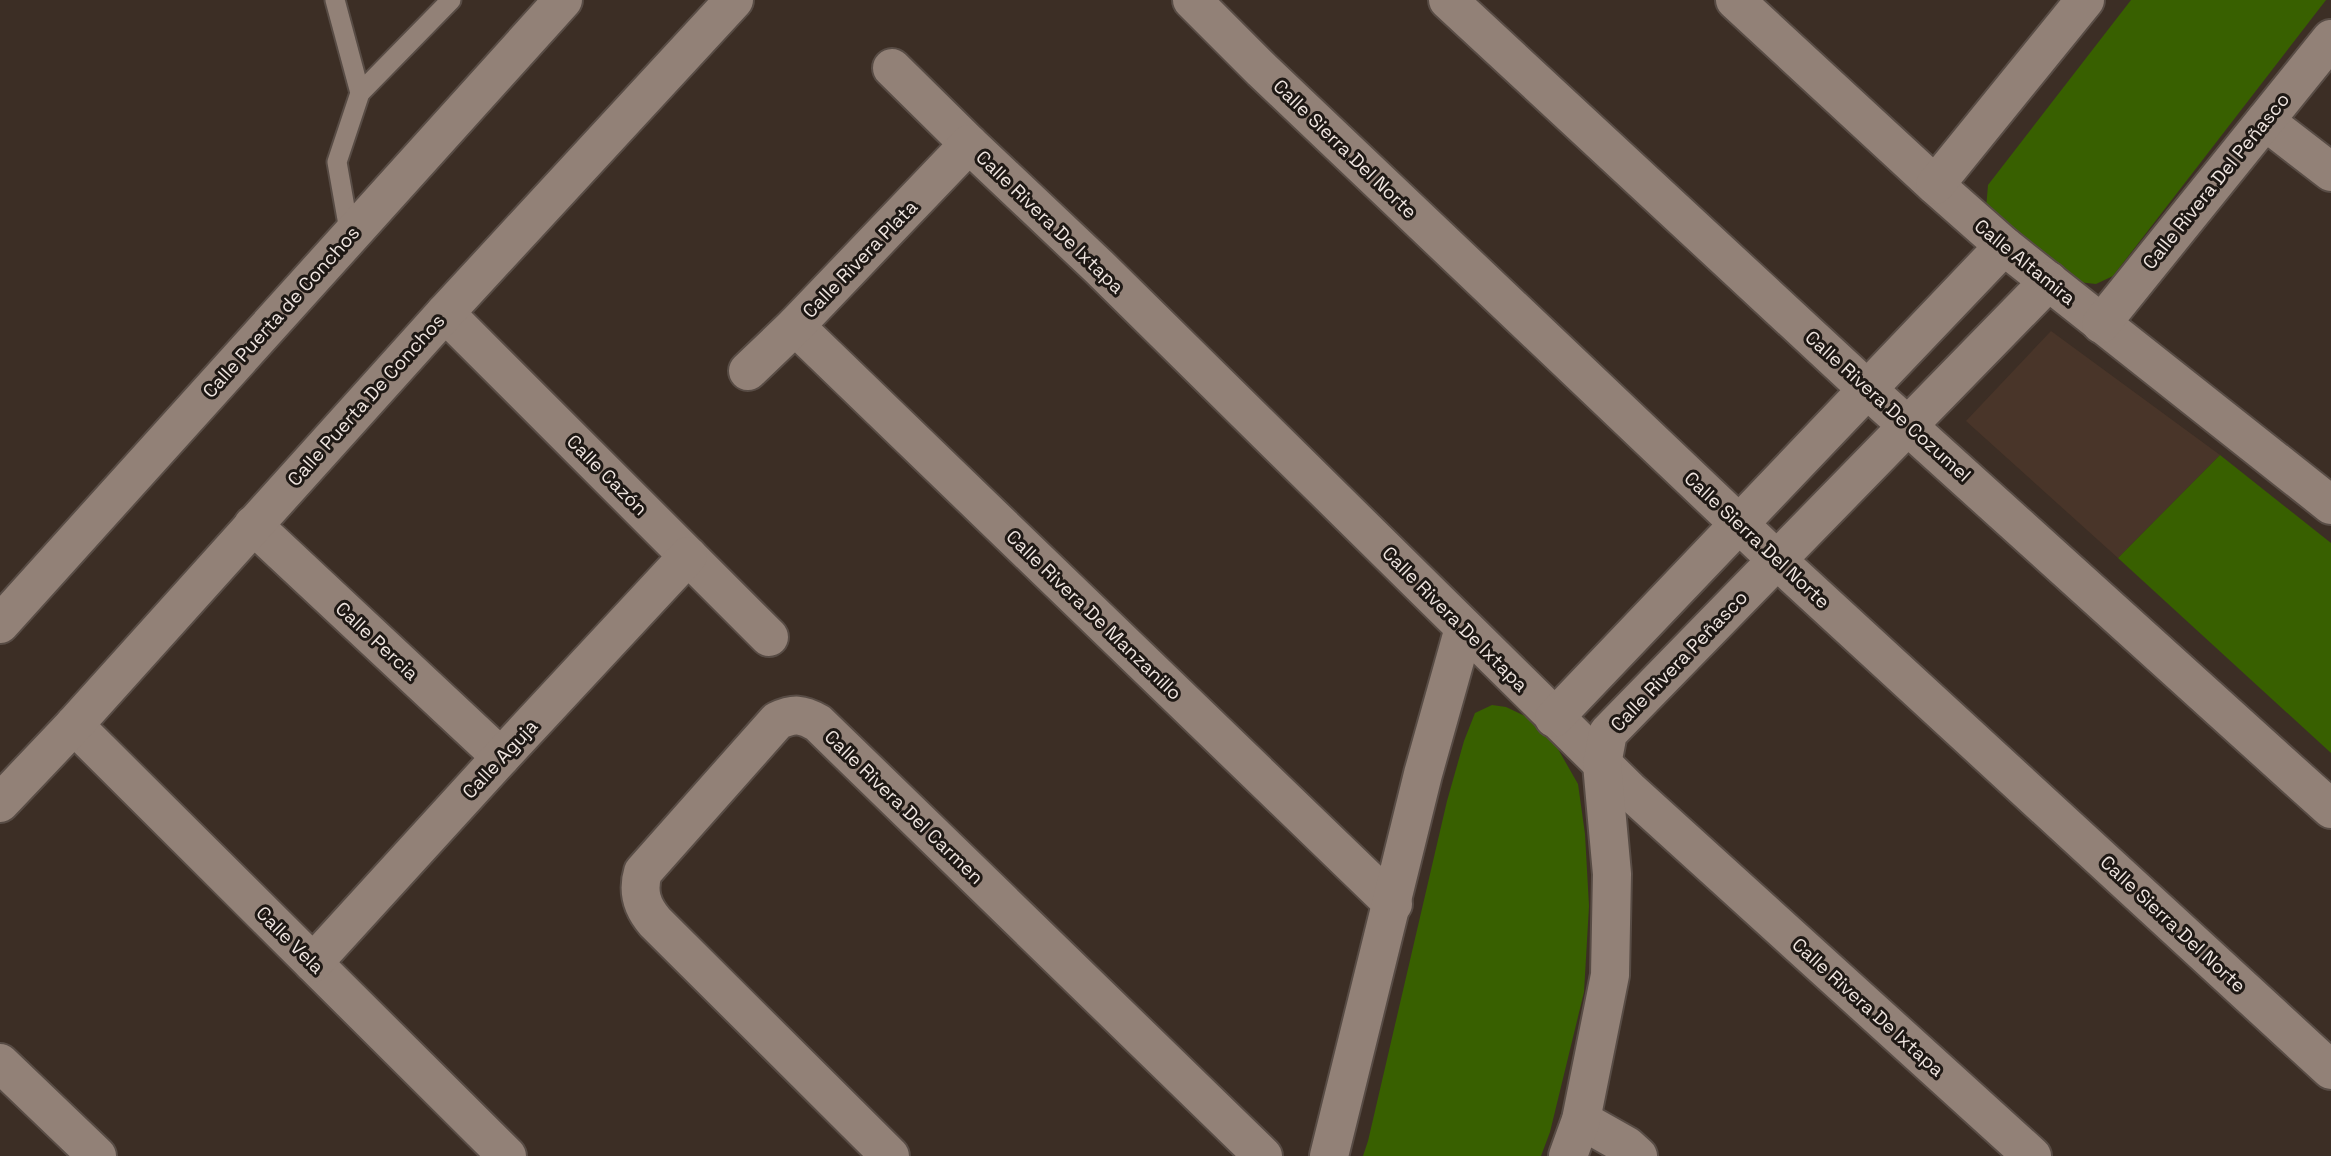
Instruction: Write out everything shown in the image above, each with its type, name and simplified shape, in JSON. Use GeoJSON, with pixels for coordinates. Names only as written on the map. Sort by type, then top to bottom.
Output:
{"type":"FeatureCollection","features":[{"type":"Feature","properties":{"kind":"street","name":"Calle Puerta de Conchos"},"geometry":{"type":"LineString","coordinates":[[0,624],[563,0]]}},
{"type":"Feature","properties":{"kind":"street","name":"Calle Puerta De Conchos"},"geometry":{"type":"LineString","coordinates":[[0,803],[74,725],[445,313],[734,0]]}},
{"type":"Feature","properties":{"kind":"street","name":"Calle Sierra Del Norte"},"geometry":{"type":"LineString","coordinates":[[1192,0],[1321,127],[1777,560],[2331,1070]]}},
{"type":"Feature","properties":{"kind":"street","name":"Calle Rivera De Cozumel"},"geometry":{"type":"LineString","coordinates":[[1448,0],[1868,390],[2331,809]]}},
{"type":"Feature","properties":{"kind":"street","name":"Calle Altamira"},"geometry":{"type":"LineString","coordinates":[[1735,0],[2004,246],[2331,505]]}},
{"type":"Feature","properties":{"kind":"street"},"geometry":{"type":"LineString","coordinates":[[1935,185],[2085,0]]}},
{"type":"Feature","properties":{"kind":"street","name":"Calle Rivera Del Peñasco"},"geometry":{"type":"LineString","coordinates":[[2101,324],[2331,39]]}},
{"type":"Feature","properties":{"kind":"street","name":"Calle Rivera De Ixtapa"},"geometry":{"type":"LineString","coordinates":[[892,68],[1099,267],[1602,764],[2032,1156]]}},
{"type":"Feature","properties":{"kind":"street"},"geometry":{"type":"LineString","coordinates":[[2265,121],[2331,172]]}},
{"type":"Feature","properties":{"kind":"street","name":"Calle Rivera Plata"},"geometry":{"type":"LineString","coordinates":[[748,371],[795,326],[969,144]]}},
{"type":"Feature","properties":{"kind":"street"},"geometry":{"type":"LineString","coordinates":[[1554,718],[2004,246]]}},
{"type":"Feature","properties":{"kind":"street","name":"Calle Rivera Peñasco"},"geometry":{"type":"LineString","coordinates":[[1568,1156],[1581,1119],[1610,975],[1612,874],[1602,764],[1608,733],[2049,281]]}},
{"type":"Feature","properties":{"kind":"street","name":"Calle Cazón"},"geometry":{"type":"LineString","coordinates":[[445,313],[769,637]]}},
{"type":"Feature","properties":{"kind":"street","name":"Calle Rivera De Manzanillo"},"geometry":{"type":"LineString","coordinates":[[795,326],[1392,904]]}},
{"type":"Feature","properties":{"kind":"street","name":"Calle Percia"},"geometry":{"type":"LineString","coordinates":[[253,525],[501,757]]}},
{"type":"Feature","properties":{"kind":"street","name":"Calle Aguja"},"geometry":{"type":"LineString","coordinates":[[313,963],[688,556]]}},
{"type":"Feature","properties":{"kind":"street"},"geometry":{"type":"LineString","coordinates":[[1329,1156],[1423,774],[1464,628]]}},
{"type":"Feature","properties":{"kind":"street","name":"Calle Rivera Del Carmen"},"geometry":{"type":"LineString","coordinates":[[890,1156],[655,922],[643,905],[639,883],[643,872],[777,721],[797,714],[818,723],[1263,1156]]}},
{"type":"Feature","properties":{"kind":"street","name":"Calle Vela"},"geometry":{"type":"LineString","coordinates":[[74,725],[507,1156]]}},
{"type":"Feature","properties":{"kind":"street"},"geometry":{"type":"LineString","coordinates":[[0,1063],[97,1156]]}},
{"type":"Feature","properties":{"kind":"street"},"geometry":{"type":"LineString","coordinates":[[1581,1119],[1627,1146],[1638,1156]]}},
{"type":"Feature","properties":{"kind":"lane"},"geometry":{"type":"LineString","coordinates":[[335,0],[360,93]]}},
{"type":"Feature","properties":{"kind":"lane"},"geometry":{"type":"LineString","coordinates":[[350,236],[337,162],[360,93],[451,0]]}},
{"type":"Feature","properties":{"kind":"shaded area"},"geometry":{"type":"Polygon","coordinates":[[[2051,331],[2220,455],[2118,558],[1966,421],[2051,331]]]}},
{"type":"Feature","properties":{"kind":"green space"},"geometry":{"type":"Polygon","coordinates":[[[2131,0],[2326,0],[2113,276],[2096,284],[2078,282],[1986,209],[1988,185],[2131,0]]]}},
{"type":"Feature","properties":{"kind":"green space"},"geometry":{"type":"Polygon","coordinates":[[[2220,455],[2331,543],[2331,753],[2118,558],[2220,455]]]}},
{"type":"Feature","properties":{"kind":"green space"},"geometry":{"type":"Polygon","coordinates":[[[1492,705],[1506,707],[1525,716],[1554,742],[1578,784],[1585,834],[1589,906],[1584,992],[1550,1132],[1541,1156],[1363,1156],[1447,801],[1464,741],[1475,713],[1492,705]]]}}]}
